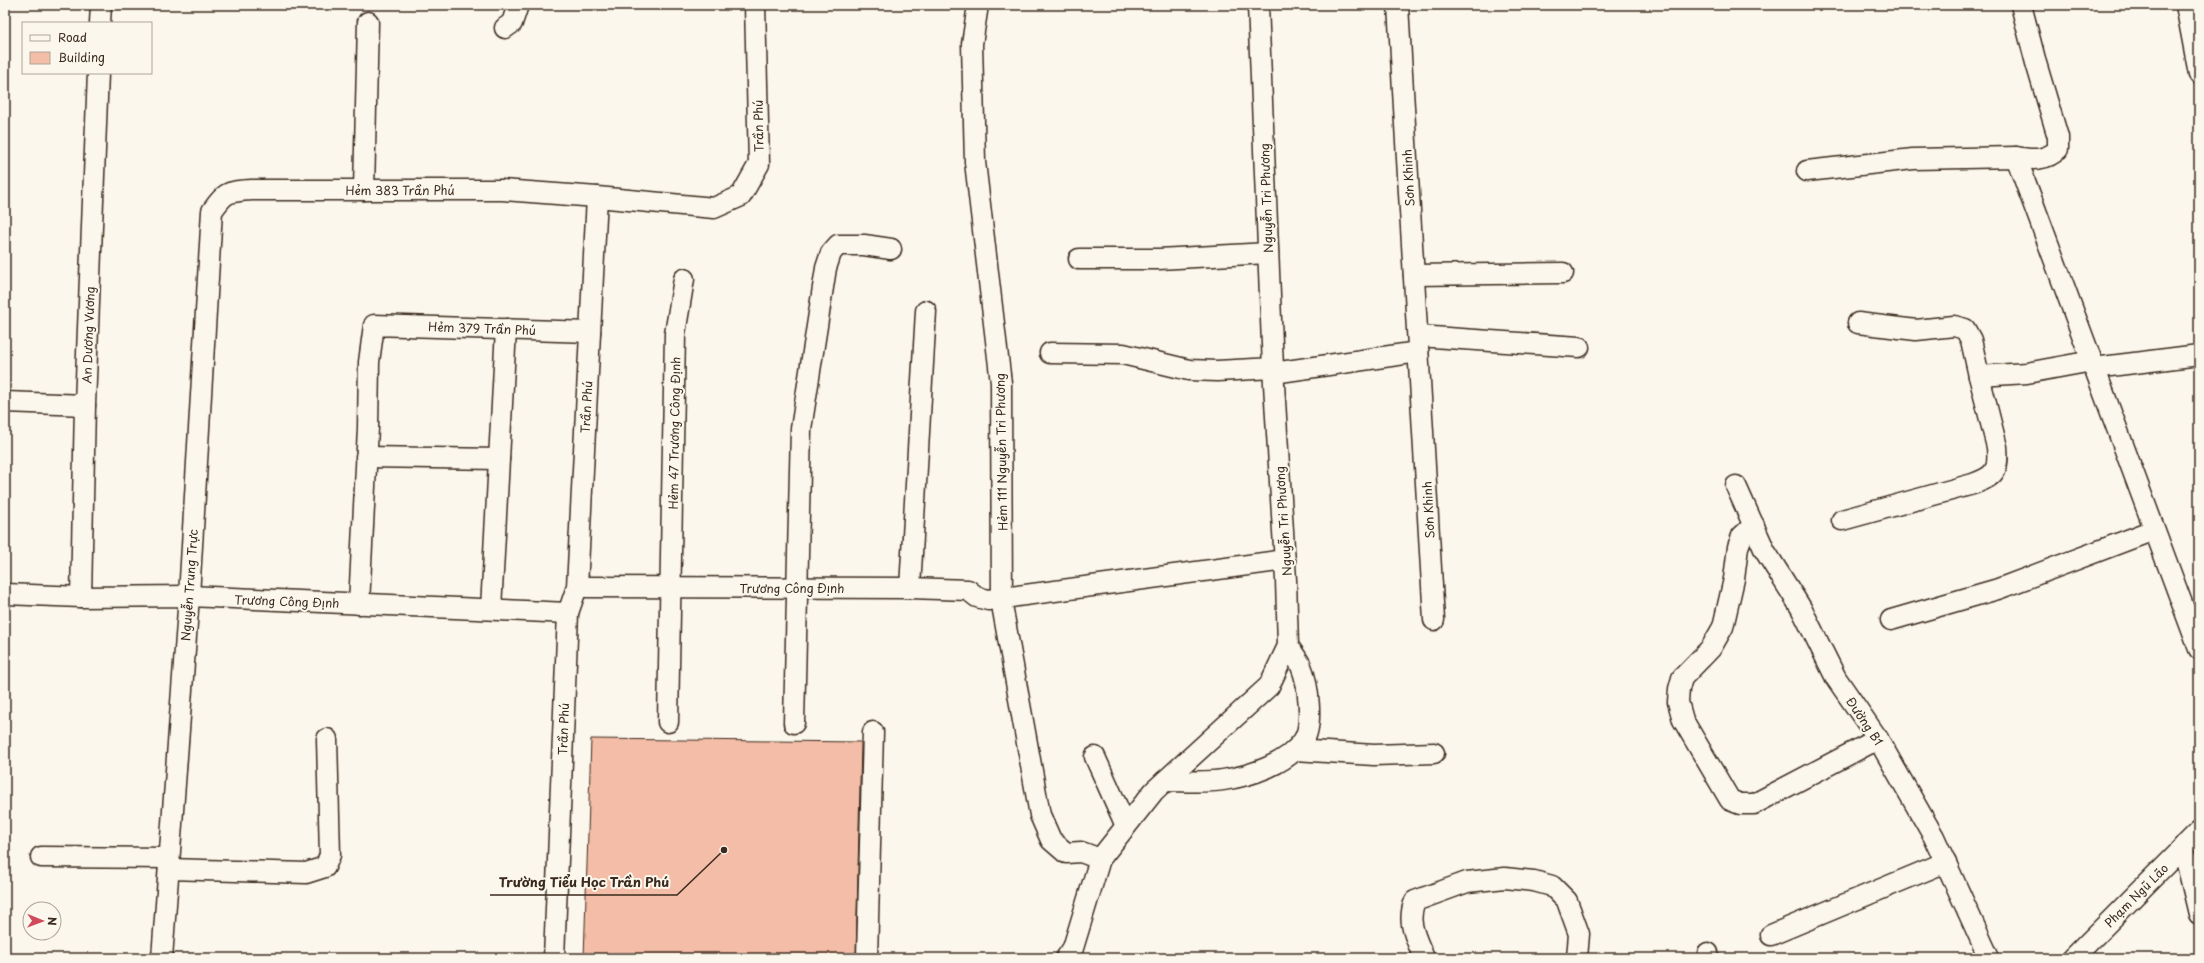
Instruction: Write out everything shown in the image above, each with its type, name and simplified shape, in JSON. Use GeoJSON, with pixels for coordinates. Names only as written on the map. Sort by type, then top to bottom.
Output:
{"type":"FeatureCollection","features":[{"type":"Feature","properties":{"kind":"street"},"geometry":{"type":"LineString","coordinates":[[100,5],[100,22]]}},
{"type":"Feature","properties":{"kind":"street"},"geometry":{"type":"LineString","coordinates":[[505,28],[512,23],[518,5]]}},
{"type":"Feature","properties":{"kind":"street","name":"Trần Phú"},"geometry":{"type":"LineString","coordinates":[[554,958],[568,613],[577,587],[597,197],[714,208],[741,196],[759,164],[755,5]]}},
{"type":"Feature","properties":{"kind":"street","name":"Hẻm 111 Nguyễn Tri Phương"},"geometry":{"type":"LineString","coordinates":[[978,5],[972,44],[975,162],[1001,383],[1002,605],[1020,714],[1040,815],[1051,840],[1066,853],[1081,852],[1100,859]]}},
{"type":"Feature","properties":{"kind":"street","name":"Nguyễn Tri Phương"},"geometry":{"type":"LineString","coordinates":[[1066,958],[1073,948],[1100,859],[1154,791],[1268,686],[1288,646],[1285,560],[1273,370],[1258,5]]}},
{"type":"Feature","properties":{"kind":"street"},"geometry":{"type":"LineString","coordinates":[[1807,172],[1913,158],[2016,156],[2032,160],[2052,155],[2058,149],[2058,137],[2021,5]]}},
{"type":"Feature","properties":{"kind":"street"},"geometry":{"type":"LineString","coordinates":[[2186,5],[2199,74]]}},
{"type":"Feature","properties":{"kind":"street","name":"Sơn Khinh"},"geometry":{"type":"LineString","coordinates":[[1403,6],[1414,275],[1434,620]]}},
{"type":"Feature","properties":{"kind":"street"},"geometry":{"type":"LineString","coordinates":[[364,190],[368,22]]}},
{"type":"Feature","properties":{"kind":"street","name":"An Dương Vương"},"geometry":{"type":"LineString","coordinates":[[81,597],[85,405],[98,74]]}},
{"type":"Feature","properties":{"kind":"street"},"geometry":{"type":"LineString","coordinates":[[2016,156],[2199,648]]}},
{"type":"Feature","properties":{"kind":"street","name":"Hẻm 383 Trần Phú"},"geometry":{"type":"LineString","coordinates":[[212,211],[220,199],[228,192],[251,190],[502,190],[597,197]]}},
{"type":"Feature","properties":{"kind":"street","name":"Nguyễn Trung Trực"},"geometry":{"type":"LineString","coordinates":[[162,958],[189,596],[212,211]]}},
{"type":"Feature","properties":{"kind":"street"},"geometry":{"type":"LineString","coordinates":[[794,723],[796,588],[801,429],[826,268],[831,253],[838,245],[864,244],[891,249]]}},
{"type":"Feature","properties":{"kind":"street"},"geometry":{"type":"LineString","coordinates":[[1079,259],[1159,259],[1268,253]]}},
{"type":"Feature","properties":{"kind":"street"},"geometry":{"type":"LineString","coordinates":[[1414,275],[1563,273]]}},
{"type":"Feature","properties":{"kind":"street","name":"Hẻm 47 Trương Công Định"},"geometry":{"type":"LineString","coordinates":[[668,722],[675,334],[684,279]]}},
{"type":"Feature","properties":{"kind":"street"},"geometry":{"type":"LineString","coordinates":[[910,588],[926,311]]}},
{"type":"Feature","properties":{"kind":"street"},"geometry":{"type":"LineString","coordinates":[[1842,520],[1946,492],[1990,477],[1994,473],[1998,458],[1971,340],[1965,328],[1954,326],[1916,330],[1858,324]]}},
{"type":"Feature","properties":{"kind":"street","name":"Hẻm 379 Trần Phú"},"geometry":{"type":"LineString","coordinates":[[366,457],[369,362],[374,325],[590,332]]}},
{"type":"Feature","properties":{"kind":"street"},"geometry":{"type":"LineString","coordinates":[[491,609],[506,329]]}},
{"type":"Feature","properties":{"kind":"street"},"geometry":{"type":"LineString","coordinates":[[1050,353],[1123,354],[1189,370],[1217,371],[1273,370],[1418,344],[1579,347]]}},
{"type":"Feature","properties":{"kind":"street"},"geometry":{"type":"LineString","coordinates":[[1979,376],[2027,373],[2093,364],[2199,355]]}},
{"type":"Feature","properties":{"kind":"street"},"geometry":{"type":"LineString","coordinates":[[5,402],[85,405]]}},
{"type":"Feature","properties":{"kind":"street"},"geometry":{"type":"LineString","coordinates":[[358,604],[366,457],[499,459]]}},
{"type":"Feature","properties":{"kind":"street","name":"Đường B1"},"geometry":{"type":"LineString","coordinates":[[1736,486],[1765,551],[1801,608],[1836,678],[1878,739],[1946,862],[1989,958]]}},
{"type":"Feature","properties":{"kind":"street"},"geometry":{"type":"LineString","coordinates":[[1754,525],[1742,536],[1738,547],[1734,579],[1723,627],[1711,648],[1682,678],[1678,702],[1682,720],[1730,800],[1740,804],[1754,804],[1878,739]]}},
{"type":"Feature","properties":{"kind":"street"},"geometry":{"type":"LineString","coordinates":[[1891,620],[1998,589],[2154,530]]}},
{"type":"Feature","properties":{"kind":"street","name":"Trương Công Định"},"geometry":{"type":"LineString","coordinates":[[577,587],[910,588],[968,590],[977,597],[988,600],[1285,560]]}},
{"type":"Feature","properties":{"kind":"street","name":"Trương Công Định"},"geometry":{"type":"LineString","coordinates":[[5,594],[81,597],[189,596],[568,613]]}},
{"type":"Feature","properties":{"kind":"street"},"geometry":{"type":"LineString","coordinates":[[1165,781],[1222,780],[1245,775],[1281,760],[1295,750],[1305,740],[1309,725],[1309,704],[1301,666],[1288,646]]}},
{"type":"Feature","properties":{"kind":"street"},"geometry":{"type":"LineString","coordinates":[[867,958],[873,732]]}},
{"type":"Feature","properties":{"kind":"street"},"geometry":{"type":"LineString","coordinates":[[41,857],[169,863],[306,872],[325,867],[330,855],[327,739]]}},
{"type":"Feature","properties":{"kind":"street"},"geometry":{"type":"LineString","coordinates":[[1295,750],[1374,755],[1434,753]]}},
{"type":"Feature","properties":{"kind":"street"},"geometry":{"type":"LineString","coordinates":[[1095,757],[1126,826]]}},
{"type":"Feature","properties":{"kind":"street","name":"Phạm Ngũ Lão"},"geometry":{"type":"LineString","coordinates":[[2072,958],[2199,831]]}},
{"type":"Feature","properties":{"kind":"street"},"geometry":{"type":"LineString","coordinates":[[2183,847],[2199,914]]}},
{"type":"Feature","properties":{"kind":"street"},"geometry":{"type":"LineString","coordinates":[[1771,935],[1946,862]]}},
{"type":"Feature","properties":{"kind":"street"},"geometry":{"type":"LineString","coordinates":[[1424,958],[1412,930],[1410,912],[1415,901],[1468,882],[1505,878],[1534,881],[1552,886],[1568,901],[1579,934],[1577,958]]}},
{"type":"Feature","properties":{"kind":"building"},"geometry":{"type":"Polygon","coordinates":[[[591,739],[861,742],[856,958],[584,958],[591,739]]]}},
{"type":"Feature","properties":{"kind":"place","name":"Trường Tiểu Học Trần Phú"},"geometry":{"type":"Point","coordinates":[724,850]}}]}
